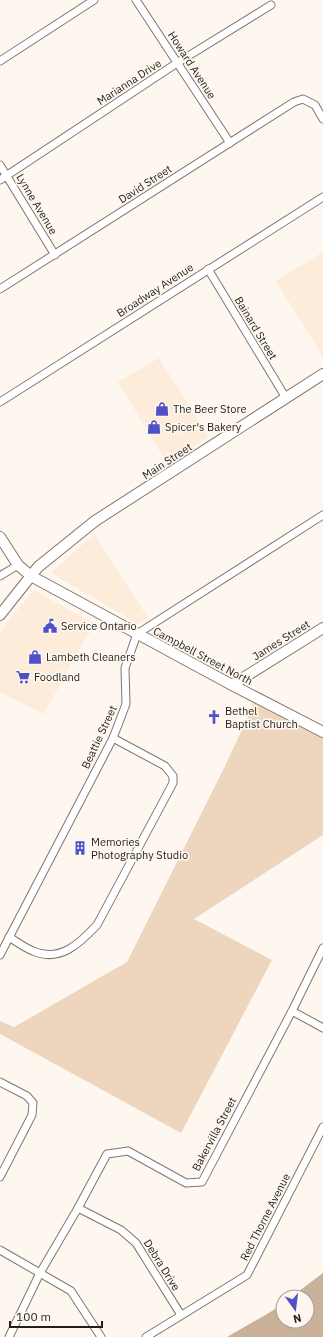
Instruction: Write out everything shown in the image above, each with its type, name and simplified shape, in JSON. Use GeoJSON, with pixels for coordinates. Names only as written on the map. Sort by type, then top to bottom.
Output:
{"type":"FeatureCollection","features":[{"type":"Feature","properties":{"kind":"street"},"geometry":{"type":"LineString","coordinates":[[0,61],[94,0]]}},
{"type":"Feature","properties":{"kind":"street","name":"Howard Avenue"},"geometry":{"type":"LineString","coordinates":[[136,0],[230,143]]}},
{"type":"Feature","properties":{"kind":"street","name":"Marianna Drive"},"geometry":{"type":"LineString","coordinates":[[0,180],[177,63],[271,5]]}},
{"type":"Feature","properties":{"kind":"street","name":"David Street"},"geometry":{"type":"LineString","coordinates":[[0,289],[294,102],[303,99],[315,105],[323,119]]}},
{"type":"Feature","properties":{"kind":"street","name":"Lynne Avenue"},"geometry":{"type":"LineString","coordinates":[[0,165],[54,255]]}},
{"type":"Feature","properties":{"kind":"street","name":"Broadway Avenue"},"geometry":{"type":"LineString","coordinates":[[0,402],[323,197]]}},
{"type":"Feature","properties":{"kind":"street","name":"Bainard Street"},"geometry":{"type":"LineString","coordinates":[[208,269],[286,398]]}},
{"type":"Feature","properties":{"kind":"street","name":"Main Street"},"geometry":{"type":"LineString","coordinates":[[0,615],[38,567],[95,521],[323,374]]}},
{"type":"Feature","properties":{"kind":"street"},"geometry":{"type":"LineString","coordinates":[[137,634],[323,515]]}},
{"type":"Feature","properties":{"kind":"street","name":"Campbell Street North"},"geometry":{"type":"LineString","coordinates":[[0,537],[18,565],[31,576],[232,685],[323,732]]}},
{"type":"Feature","properties":{"kind":"street"},"geometry":{"type":"LineString","coordinates":[[0,576],[18,565]]}},
{"type":"Feature","properties":{"kind":"street","name":"James Street"},"geometry":{"type":"LineString","coordinates":[[232,685],[323,628]]}},
{"type":"Feature","properties":{"kind":"street","name":"Beattie Street"},"geometry":{"type":"LineString","coordinates":[[0,955],[113,738],[126,704],[125,668],[137,634]]}},
{"type":"Feature","properties":{"kind":"street"},"geometry":{"type":"LineString","coordinates":[[9,938],[34,951],[47,955],[62,953],[82,941],[97,925],[173,783],[173,776],[165,766],[113,738]]}},
{"type":"Feature","properties":{"kind":"street","name":"Bakervilla Street"},"geometry":{"type":"LineString","coordinates":[[9,1337],[40,1272],[78,1208],[107,1154],[128,1151],[186,1183],[202,1182],[292,1011],[323,948]]}},
{"type":"Feature","properties":{"kind":"street"},"geometry":{"type":"LineString","coordinates":[[292,1011],[323,1028]]}},
{"type":"Feature","properties":{"kind":"street"},"geometry":{"type":"LineString","coordinates":[[0,1082],[27,1096],[33,1103],[32,1115],[0,1177]]}},
{"type":"Feature","properties":{"kind":"street","name":"Red Thorne Avenue"},"geometry":{"type":"LineString","coordinates":[[146,1337],[247,1275],[323,1127]]}},
{"type":"Feature","properties":{"kind":"street","name":"Debra Drive"},"geometry":{"type":"LineString","coordinates":[[78,1208],[121,1230],[136,1243],[181,1315]]}},
{"type":"Feature","properties":{"kind":"street"},"geometry":{"type":"LineString","coordinates":[[0,1250],[71,1291],[101,1337]]}},
{"type":"Feature","properties":{"kind":"shaded area"},"geometry":{"type":"Polygon","coordinates":[[[323,252],[323,357],[276,281],[323,252]]]}},
{"type":"Feature","properties":{"kind":"shaded area"},"geometry":{"type":"Polygon","coordinates":[[[159,358],[209,437],[167,463],[118,382],[159,358]]]}},
{"type":"Feature","properties":{"kind":"shaded area"},"geometry":{"type":"Polygon","coordinates":[[[94,534],[148,618],[138,624],[51,573],[94,534]]]}},
{"type":"Feature","properties":{"kind":"shaded area"},"geometry":{"type":"Polygon","coordinates":[[[34,590],[95,624],[76,655],[44,714],[0,692],[0,634],[6,623],[34,590]]]}},
{"type":"Feature","properties":{"kind":"shaded area"},"geometry":{"type":"Polygon","coordinates":[[[259,693],[323,727],[323,835],[194,919],[272,960],[181,1133],[0,1034],[0,1021],[14,1027],[127,962],[225,766],[259,693]]]}},
{"type":"Feature","properties":{"kind":"shaded area"},"geometry":{"type":"Polygon","coordinates":[[[323,1273],[323,1337],[227,1337],[275,1309],[275,1329],[315,1329],[315,1289],[302,1289],[323,1273]]]}},
{"type":"Feature","properties":{"kind":"place","name":"The Beer Store"},"geometry":{"type":"Point","coordinates":[162,409]}},
{"type":"Feature","properties":{"kind":"place","name":"Spicer's Bakery"},"geometry":{"type":"Point","coordinates":[154,427]}},
{"type":"Feature","properties":{"kind":"place","name":"Service Ontario"},"geometry":{"type":"Point","coordinates":[50,626]}},
{"type":"Feature","properties":{"kind":"place","name":"Lambeth Cleaners"},"geometry":{"type":"Point","coordinates":[35,657]}},
{"type":"Feature","properties":{"kind":"place","name":"Foodland"},"geometry":{"type":"Point","coordinates":[23,677]}},
{"type":"Feature","properties":{"kind":"place","name":"Bethel Baptist Church"},"geometry":{"type":"Point","coordinates":[214,717]}},
{"type":"Feature","properties":{"kind":"place","name":"Memories Photography Studio"},"geometry":{"type":"Point","coordinates":[80,848]}}]}
